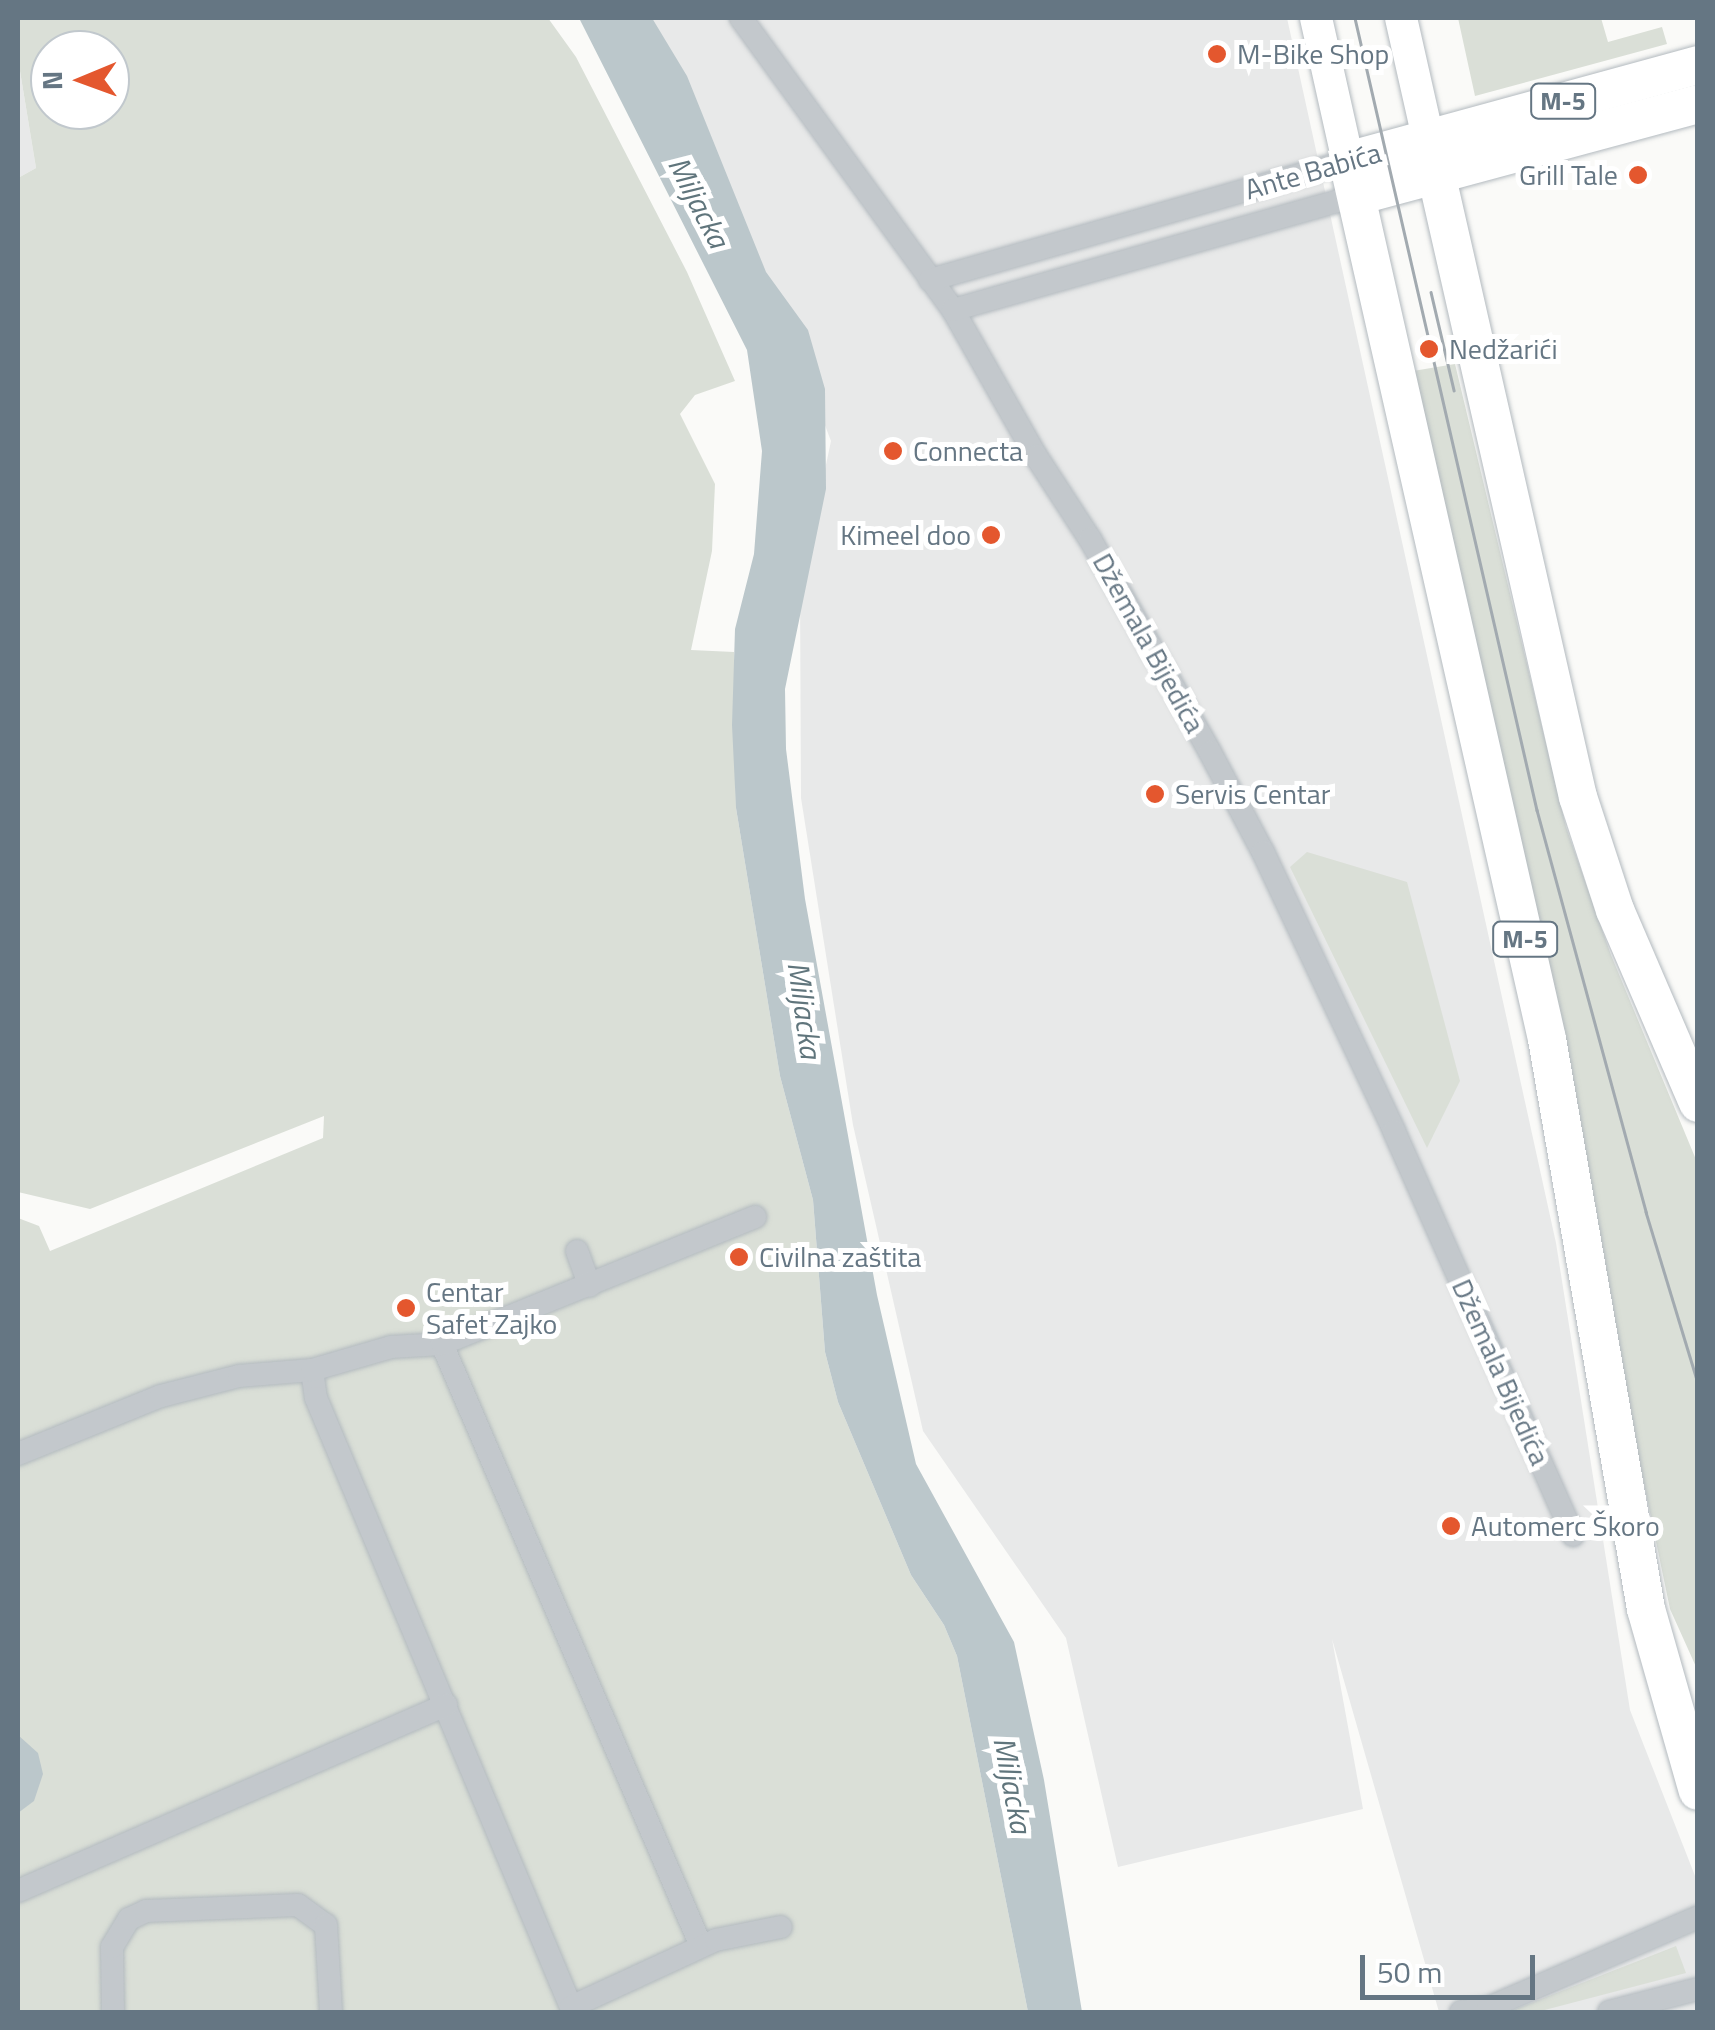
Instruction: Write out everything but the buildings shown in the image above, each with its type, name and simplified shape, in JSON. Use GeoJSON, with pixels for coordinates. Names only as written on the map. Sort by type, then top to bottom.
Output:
{"type":"FeatureCollection","features":[{"type":"Feature","properties":{"kind":"main road"},"geometry":{"type":"LineString","coordinates":[[1316,18],[1353,179]]}},
{"type":"Feature","properties":{"kind":"main road"},"geometry":{"type":"LineString","coordinates":[[1401,18],[1578,797],[1615,910],[1698,1102]]}},
{"type":"Feature","properties":{"kind":"main road","name":"Ante Babića"},"geometry":{"type":"LineString","coordinates":[[1353,179],[1698,65]]}},
{"type":"Feature","properties":{"kind":"main road","name":"Ante Babića"},"geometry":{"type":"LineString","coordinates":[[1432,156],[1698,104]]}},
{"type":"Feature","properties":{"kind":"main road","name":"M-5"},"geometry":{"type":"LineString","coordinates":[[1353,179],[1547,1039],[1646,1609],[1672,1711],[1698,1791]]}},
{"type":"Feature","properties":{"kind":"street","name":"Džemala Bijedića"},"geometry":{"type":"LineString","coordinates":[[741,18],[953,310],[1036,456],[1090,539],[1264,852],[1394,1131],[1572,1535]]}},
{"type":"Feature","properties":{"kind":"street","name":"Ante Babića"},"geometry":{"type":"LineString","coordinates":[[930,280],[1353,179]]}},
{"type":"Feature","properties":{"kind":"street","name":"Ante Babića"},"geometry":{"type":"LineString","coordinates":[[953,310],[1353,179]]}},
{"type":"Feature","properties":{"kind":"street"},"geometry":{"type":"LineString","coordinates":[[18,1454],[161,1396],[239,1376],[312,1370],[392,1347],[442,1344],[755,1217]]}},
{"type":"Feature","properties":{"kind":"street"},"geometry":{"type":"LineString","coordinates":[[577,1251],[590,1286]]}},
{"type":"Feature","properties":{"kind":"street"},"geometry":{"type":"LineString","coordinates":[[442,1344],[701,1946]]}},
{"type":"Feature","properties":{"kind":"street"},"geometry":{"type":"LineString","coordinates":[[312,1370],[316,1398],[572,2010],[701,1946],[782,1927]]}},
{"type":"Feature","properties":{"kind":"street"},"geometry":{"type":"LineString","coordinates":[[18,1891],[446,1705]]}},
{"type":"Feature","properties":{"kind":"street"},"geometry":{"type":"LineString","coordinates":[[113,2012],[112,1947],[129,1919],[146,1912],[298,1904],[326,1925],[331,2012]]}},
{"type":"Feature","properties":{"kind":"street"},"geometry":{"type":"LineString","coordinates":[[1461,2011],[1488,2008],[1698,1917]]}},
{"type":"Feature","properties":{"kind":"street"},"geometry":{"type":"LineString","coordinates":[[1608,2012],[1653,2006],[1698,1989]]}},
{"type":"Feature","properties":{"kind":"shaded area"},"geometry":{"type":"Polygon","coordinates":[[[18,18],[548,18],[576,57],[687,272],[735,381],[695,395],[680,414],[715,484],[712,551],[691,650],[734,652],[736,808],[780,1076],[813,1200],[825,1352],[838,1402],[911,1575],[944,1625],[957,1656],[1028,2012],[18,2012],[18,1218],[39,1226],[50,1251],[323,1138],[324,1116],[90,1209],[18,1192],[18,178],[36,168],[18,59],[18,18]]]}},
{"type":"Feature","properties":{"kind":"shaded area"},"geometry":{"type":"Polygon","coordinates":[[[645,18],[1287,18],[1556,1243],[1630,1710],[1697,1881],[1697,2010],[1439,2012],[1332,1639],[1363,1809],[1118,1867],[1066,1638],[923,1431],[853,1125],[801,798],[800,588],[831,441],[771,284],[645,18]]]}},
{"type":"Feature","properties":{"kind":"shaded area"},"geometry":{"type":"Polygon","coordinates":[[[1458,18],[1601,18],[1608,42],[1662,27],[1667,44],[1475,96],[1458,18]]]}},
{"type":"Feature","properties":{"kind":"shaded area"},"geometry":{"type":"Polygon","coordinates":[[[18,59],[36,168],[18,178],[18,59]]]}},
{"type":"Feature","properties":{"kind":"shaded area"},"geometry":{"type":"Polygon","coordinates":[[[1455,364],[1566,827],[1611,955],[1697,1162],[1697,1669],[1670,1609],[1413,371],[1455,364]]]}},
{"type":"Feature","properties":{"kind":"shaded area"},"geometry":{"type":"Polygon","coordinates":[[[1307,852],[1407,882],[1460,1081],[1427,1148],[1290,867],[1307,852]]]}},
{"type":"Feature","properties":{"kind":"shaded area"},"geometry":{"type":"Polygon","coordinates":[[[1676,1946],[1686,1973],[1537,2012],[1508,2012],[1676,1946]]]}},
{"type":"Feature","properties":{"kind":"water","name":"Miljacka"},"geometry":{"type":"Polygon","coordinates":[[[579,18],[652,18],[687,76],[766,272],[808,330],[825,389],[826,489],[785,689],[786,749],[805,899],[877,1295],[916,1464],[1014,1642],[1044,1780],[1082,2012],[1028,2012],[957,1656],[944,1625],[911,1575],[838,1402],[825,1352],[813,1200],[780,1076],[736,808],[732,725],[735,629],[754,554],[762,451],[747,350],[579,18]]]}},
{"type":"Feature","properties":{"kind":"water"},"geometry":{"type":"Polygon","coordinates":[[[18,1735],[38,1753],[43,1774],[34,1801],[18,1813],[18,1735]]]}},
{"type":"Feature","properties":{"kind":"tram line"},"geometry":{"type":"LineString","coordinates":[[1355,18],[1537,810],[1646,1212],[1698,1383]]}},
{"type":"Feature","properties":{"kind":"tram line"},"geometry":{"type":"LineString","coordinates":[[1431,292],[1454,390]]}},
{"type":"Feature","properties":{"kind":"place","name":"M-Bike Shop"},"geometry":{"type":"Point","coordinates":[1217,54]}},
{"type":"Feature","properties":{"kind":"place","name":"Grill Tale"},"geometry":{"type":"Point","coordinates":[1638,175]}},
{"type":"Feature","properties":{"kind":"place","name":"Nedžarići"},"geometry":{"type":"Point","coordinates":[1429,349]}},
{"type":"Feature","properties":{"kind":"place","name":"Connecta"},"geometry":{"type":"Point","coordinates":[893,451]}},
{"type":"Feature","properties":{"kind":"place","name":"Kimeel doo"},"geometry":{"type":"Point","coordinates":[991,535]}},
{"type":"Feature","properties":{"kind":"place","name":"Servis Centar"},"geometry":{"type":"Point","coordinates":[1155,794]}},
{"type":"Feature","properties":{"kind":"place","name":"Civilna zaštita"},"geometry":{"type":"Point","coordinates":[739,1257]}},
{"type":"Feature","properties":{"kind":"place","name":"Centar Safet Zajko"},"geometry":{"type":"Point","coordinates":[406,1308]}},
{"type":"Feature","properties":{"kind":"place","name":"Automerc Škoro"},"geometry":{"type":"Point","coordinates":[1451,1526]}}]}
